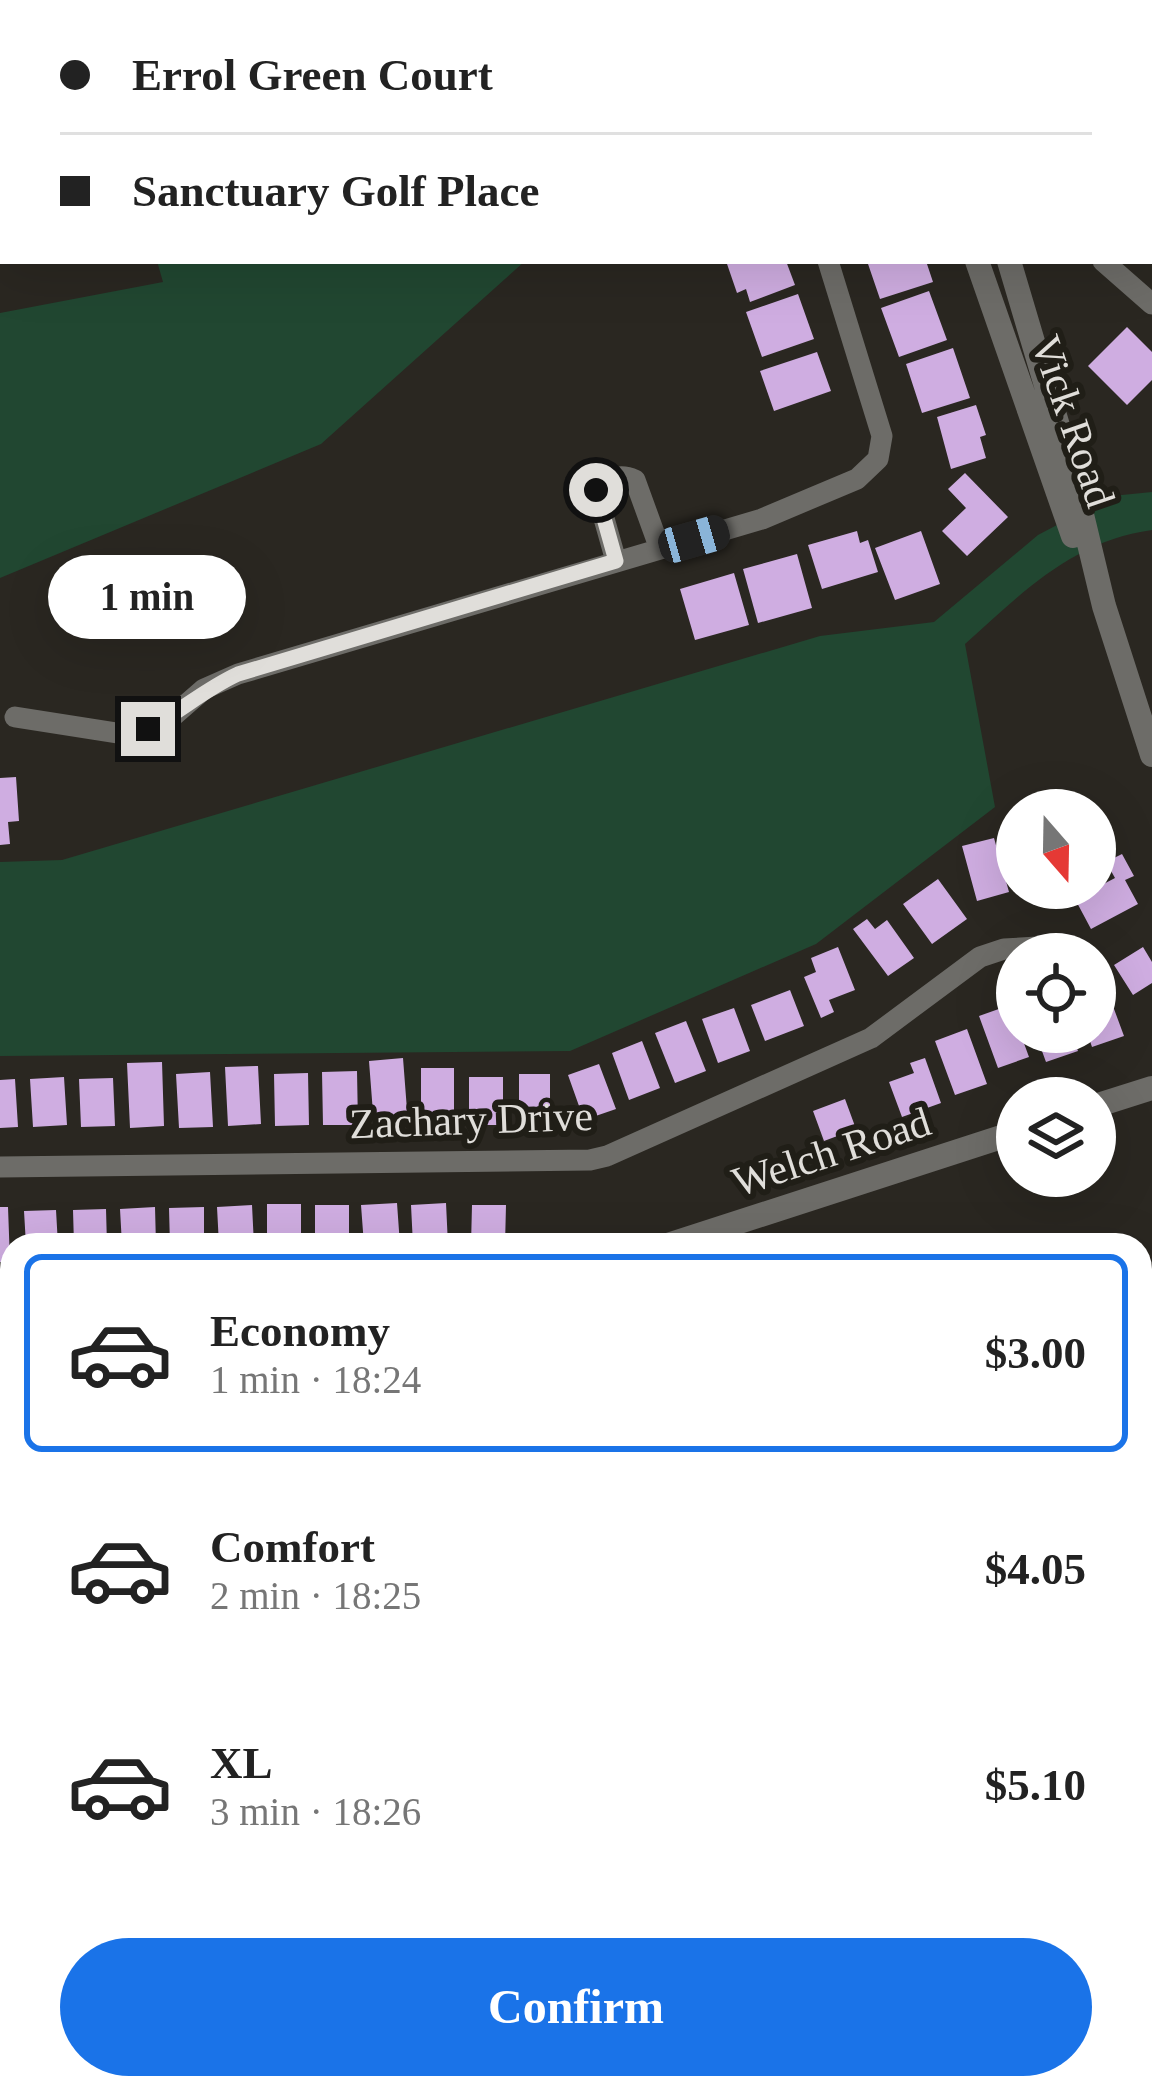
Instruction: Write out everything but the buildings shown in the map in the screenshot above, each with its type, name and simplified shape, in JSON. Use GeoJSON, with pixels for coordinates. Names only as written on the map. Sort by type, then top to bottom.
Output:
{"type":"FeatureCollection","features":[{"type":"Feature","properties":{"kind":"street"},"geometry":{"type":"LineString","coordinates":[[15,717],[117,733],[148,729],[173,716],[204,689],[238,674],[762,519],[856,479],[878,459],[882,436],[829,264]]}},
{"type":"Feature","properties":{"kind":"street","name":"Vick Road"},"geometry":{"type":"LineString","coordinates":[[977,264],[1073,536],[1104,606]]}},
{"type":"Feature","properties":{"kind":"street","name":"Vick Road"},"geometry":{"type":"LineString","coordinates":[[1010,264],[1072,473],[1104,606],[1152,755]]}},
{"type":"Feature","properties":{"kind":"street"},"geometry":{"type":"LineString","coordinates":[[1106,264],[1152,304]]}},
{"type":"Feature","properties":{"kind":"street"},"geometry":{"type":"LineString","coordinates":[[616,561],[596,490],[606,480],[624,475],[635,480],[660,549]]}},
{"type":"Feature","properties":{"kind":"street","name":"Zachary Drive"},"geometry":{"type":"LineString","coordinates":[[0,1167],[590,1160],[871,1038],[980,957],[996,952]]}},
{"type":"Feature","properties":{"kind":"street"},"geometry":{"type":"LineString","coordinates":[[1116,1099],[1152,1088]]}},
{"type":"Feature","properties":{"kind":"street","name":"Welch Road"},"geometry":{"type":"LineString","coordinates":[[705,1233],[996,1139]]}},
{"type":"Feature","properties":{"kind":"green space"},"geometry":{"type":"Polygon","coordinates":[[[158,264],[522,264],[321,444],[0,578],[0,313],[163,282],[158,264]]]}},
{"type":"Feature","properties":{"kind":"green space"},"geometry":{"type":"Polygon","coordinates":[[[1152,492],[1152,530],[1123,536],[1073,557],[1028,588],[965,644],[995,807],[816,944],[570,1051],[0,1056],[0,862],[62,860],[820,636],[934,622],[1038,535],[1112,496],[1152,492]]]}},
{"type":"Feature","properties":{"kind":"route"},"geometry":{"type":"LineString","coordinates":[[148,729],[173,716],[204,689],[238,674],[616,561],[596,490]]}}]}
